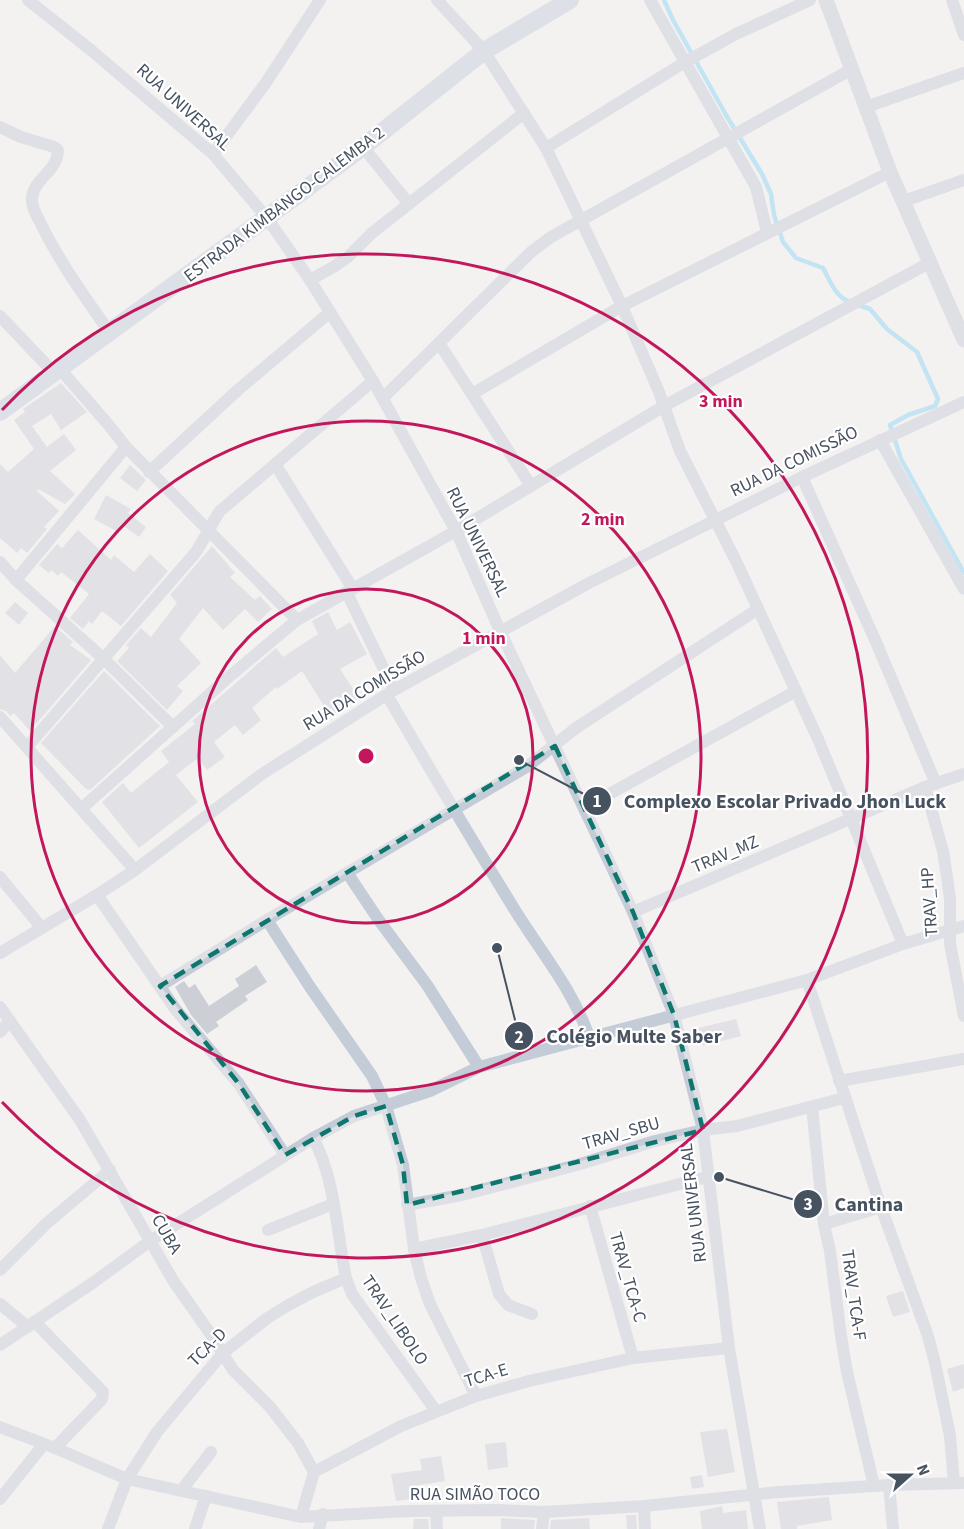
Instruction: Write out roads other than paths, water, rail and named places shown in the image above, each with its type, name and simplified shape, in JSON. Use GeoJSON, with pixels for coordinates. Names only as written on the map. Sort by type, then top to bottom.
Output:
{"type":"FeatureCollection","features":[{"type":"Feature","properties":{"kind":"main road","name":"ESTRADA KIMBANGO-CALEMBA 2"},"geometry":{"type":"LineString","coordinates":[[0,412],[363,147],[484,51],[570,0]]}},
{"type":"Feature","properties":{"kind":"street","name":"RUA UNIVERSAL"},"geometry":{"type":"LineString","coordinates":[[28,0],[213,154],[267,218],[310,280],[373,381],[456,531],[501,633],[633,912],[674,1015],[703,1130],[729,1348],[760,1529]]}},
{"type":"Feature","properties":{"kind":"street"},"geometry":{"type":"LineString","coordinates":[[213,154],[265,84],[320,0]]}},
{"type":"Feature","properties":{"kind":"street"},"geometry":{"type":"LineString","coordinates":[[650,0],[756,187],[767,232]]}},
{"type":"Feature","properties":{"kind":"street"},"geometry":{"type":"LineString","coordinates":[[546,148],[685,62],[736,34],[810,0]]}},
{"type":"Feature","properties":{"kind":"street"},"geometry":{"type":"LineString","coordinates":[[826,0],[890,172],[962,330]]}},
{"type":"Feature","properties":{"kind":"street"},"geometry":{"type":"LineString","coordinates":[[952,0],[964,35]]}},
{"type":"Feature","properties":{"kind":"street"},"geometry":{"type":"LineString","coordinates":[[444,2],[484,51],[546,148],[622,306],[680,450],[796,691],[903,944]]}},
{"type":"Feature","properties":{"kind":"street"},"geometry":{"type":"LineString","coordinates":[[383,398],[531,252],[581,220],[852,69]]}},
{"type":"Feature","properties":{"kind":"street"},"geometry":{"type":"LineString","coordinates":[[866,107],[964,73]]}},
{"type":"Feature","properties":{"kind":"street"},"geometry":{"type":"LineString","coordinates":[[310,280],[350,256],[372,233],[524,113]]}},
{"type":"Feature","properties":{"kind":"street"},"geometry":{"type":"LineString","coordinates":[[0,128],[58,150],[56,163],[32,194],[33,205],[55,253],[110,333]]}},
{"type":"Feature","properties":{"kind":"street"},"geometry":{"type":"LineString","coordinates":[[363,147],[409,204]]}},
{"type":"Feature","properties":{"kind":"street"},"geometry":{"type":"LineString","coordinates":[[472,394],[622,306],[890,172]]}},
{"type":"Feature","properties":{"kind":"street"},"geometry":{"type":"LineString","coordinates":[[904,201],[964,180]]}},
{"type":"Feature","properties":{"kind":"street"},"geometry":{"type":"LineString","coordinates":[[82,808],[230,676],[297,620],[456,531],[664,406],[931,262]]}},
{"type":"Feature","properties":{"kind":"street"},"geometry":{"type":"LineString","coordinates":[[149,472],[239,388],[329,313]]}},
{"type":"Feature","properties":{"kind":"street"},"geometry":{"type":"LineString","coordinates":[[0,316],[107,423],[149,472],[297,620]]}},
{"type":"Feature","properties":{"kind":"street"},"geometry":{"type":"LineString","coordinates":[[439,343],[531,486]]}},
{"type":"Feature","properties":{"kind":"street"},"geometry":{"type":"LineString","coordinates":[[27,747],[196,552],[220,511],[373,381]]}},
{"type":"Feature","properties":{"kind":"street","name":"RUA DA COMISSÃO"},"geometry":{"type":"LineString","coordinates":[[0,953],[98,895],[135,870],[262,774],[390,692],[589,583],[801,477],[964,402]]}},
{"type":"Feature","properties":{"kind":"street"},"geometry":{"type":"LineString","coordinates":[[880,440],[964,589]]}},
{"type":"Feature","properties":{"kind":"street"},"geometry":{"type":"LineString","coordinates":[[16,580],[126,447]]}},
{"type":"Feature","properties":{"kind":"street"},"geometry":{"type":"LineString","coordinates":[[275,464],[350,591],[390,692],[453,810],[514,909],[564,984],[583,1020],[589,1037]]}},
{"type":"Feature","properties":{"kind":"street","name":"TRAV_HP"},"geometry":{"type":"LineString","coordinates":[[801,477],[876,642],[931,785],[950,899],[953,964],[964,1016]]}},
{"type":"Feature","properties":{"kind":"street"},"geometry":{"type":"LineString","coordinates":[[0,562],[16,580],[104,659],[173,727]]}},
{"type":"Feature","properties":{"kind":"street"},"geometry":{"type":"LineString","coordinates":[[160,986],[528,766],[576,728],[758,609]]}},
{"type":"Feature","properties":{"kind":"street"},"geometry":{"type":"LineString","coordinates":[[584,808],[796,691]]}},
{"type":"Feature","properties":{"kind":"street"},"geometry":{"type":"LineString","coordinates":[[0,717],[135,870]]}},
{"type":"Feature","properties":{"kind":"street","name":"TRAV_MZ"},"geometry":{"type":"LineString","coordinates":[[633,912],[931,785],[964,774]]}},
{"type":"Feature","properties":{"kind":"street"},"geometry":{"type":"LineString","coordinates":[[348,874],[427,985],[479,1067]]}},
{"type":"Feature","properties":{"kind":"street"},"geometry":{"type":"LineString","coordinates":[[0,877],[42,928]]}},
{"type":"Feature","properties":{"kind":"street"},"geometry":{"type":"LineString","coordinates":[[98,895],[176,1010],[239,1084],[285,1155]]}},
{"type":"Feature","properties":{"kind":"street"},"geometry":{"type":"LineString","coordinates":[[267,920],[372,1076],[386,1106],[403,1166],[414,1250],[430,1304],[476,1396]]}},
{"type":"Feature","properties":{"kind":"street"},"geometry":{"type":"LineString","coordinates":[[0,1345],[150,1241],[285,1155],[354,1116],[430,1091],[479,1067],[807,980],[903,944],[964,926]]}},
{"type":"Feature","properties":{"kind":"street"},"geometry":{"type":"LineString","coordinates":[[807,980],[844,1098],[915,1299],[935,1363],[959,1483]]}},
{"type":"Feature","properties":{"kind":"street","name":"CUBA"},"geometry":{"type":"LineString","coordinates":[[0,1007],[80,1120],[174,1282],[233,1370],[270,1407],[298,1443],[314,1472]]}},
{"type":"Feature","properties":{"kind":"street"},"geometry":{"type":"LineString","coordinates":[[0,1032],[10,1021]]}},
{"type":"Feature","properties":{"kind":"street"},"geometry":{"type":"LineString","coordinates":[[839,1081],[964,1059]]}},
{"type":"Feature","properties":{"kind":"street","name":"TRAV_SBU"},"geometry":{"type":"LineString","coordinates":[[407,1205],[462,1195],[703,1130],[737,1126],[844,1098]]}},
{"type":"Feature","properties":{"kind":"street","name":"TRAV_TCA-F"},"geometry":{"type":"LineString","coordinates":[[812,1107],[824,1224],[830,1251],[836,1306],[847,1372],[874,1486]]}},
{"type":"Feature","properties":{"kind":"street","name":"TRAV_LIBOLO"},"geometry":{"type":"LineString","coordinates":[[313,1138],[319,1149],[333,1203],[346,1278],[352,1294],[436,1411]]}},
{"type":"Feature","properties":{"kind":"street"},"geometry":{"type":"LineString","coordinates":[[0,1270],[47,1223],[110,1170]]}},
{"type":"Feature","properties":{"kind":"street"},"geometry":{"type":"LineString","coordinates":[[414,1250],[482,1235],[707,1177]]}},
{"type":"Feature","properties":{"kind":"street"},"geometry":{"type":"LineString","coordinates":[[268,1230],[333,1203]]}},
{"type":"Feature","properties":{"kind":"street","name":"TRAV_TCA-C"},"geometry":{"type":"LineString","coordinates":[[590,1206],[633,1358]]}},
{"type":"Feature","properties":{"kind":"street"},"geometry":{"type":"LineString","coordinates":[[824,1224],[881,1207]]}},
{"type":"Feature","properties":{"kind":"street"},"geometry":{"type":"LineString","coordinates":[[482,1235],[499,1294],[508,1305],[531,1314]]}},
{"type":"Feature","properties":{"kind":"street","name":"TCA-D"},"geometry":{"type":"LineString","coordinates":[[108,1529],[127,1479],[157,1432],[223,1353],[285,1307],[346,1278]]}},
{"type":"Feature","properties":{"kind":"street"},"geometry":{"type":"LineString","coordinates":[[0,1304],[32,1324],[103,1392],[102,1399],[50,1446],[0,1499]]}},
{"type":"Feature","properties":{"kind":"street","name":"TCA-E"},"geometry":{"type":"LineString","coordinates":[[314,1472],[401,1426],[476,1396],[530,1381],[633,1358],[729,1348]]}},
{"type":"Feature","properties":{"kind":"street","name":"RUA SIMÃO TOCO"},"geometry":{"type":"LineString","coordinates":[[0,1427],[127,1479],[300,1517],[323,1514],[436,1511],[544,1512],[644,1506],[754,1494],[959,1483]]}},
{"type":"Feature","properties":{"kind":"street"},"geometry":{"type":"LineString","coordinates":[[181,1491],[211,1452]]}},
{"type":"Feature","properties":{"kind":"street"},"geometry":{"type":"LineString","coordinates":[[300,1517],[314,1472]]}},
{"type":"Feature","properties":{"kind":"street"},"geometry":{"type":"LineString","coordinates":[[889,1485],[893,1529]]}},
{"type":"Feature","properties":{"kind":"street"},"geometry":{"type":"LineString","coordinates":[[195,1529],[206,1496]]}},
{"type":"Feature","properties":{"kind":"street"},"geometry":{"type":"LineString","coordinates":[[644,1506],[645,1529]]}},
{"type":"Feature","properties":{"kind":"street"},"geometry":{"type":"LineString","coordinates":[[436,1511],[437,1529]]}},
{"type":"Feature","properties":{"kind":"street"},"geometry":{"type":"LineString","coordinates":[[542,1529],[544,1512]]}},
{"type":"Feature","properties":{"kind":"street"},"geometry":{"type":"LineString","coordinates":[[319,1529],[323,1514]]}},
{"type":"Feature","properties":{"kind":"waterway"},"geometry":{"type":"LineString","coordinates":[[664,0],[726,115],[762,174],[771,194],[774,215],[783,242],[796,258],[823,268],[840,296],[850,302]]}},
{"type":"Feature","properties":{"kind":"waterway"},"geometry":{"type":"LineString","coordinates":[[858,305],[870,309],[887,329],[917,352],[938,399],[935,406],[908,415],[890,425],[901,459],[964,573]]}},
{"type":"Feature","properties":{"kind":"place","name":"Complexo Escolar Privado Jhon Luck"},"geometry":{"type":"Point","coordinates":[519,760]}},
{"type":"Feature","properties":{"kind":"place","name":"Colégio Multe Saber"},"geometry":{"type":"Point","coordinates":[497,948]}},
{"type":"Feature","properties":{"kind":"place","name":"Cantina"},"geometry":{"type":"Point","coordinates":[719,1177]}}]}
